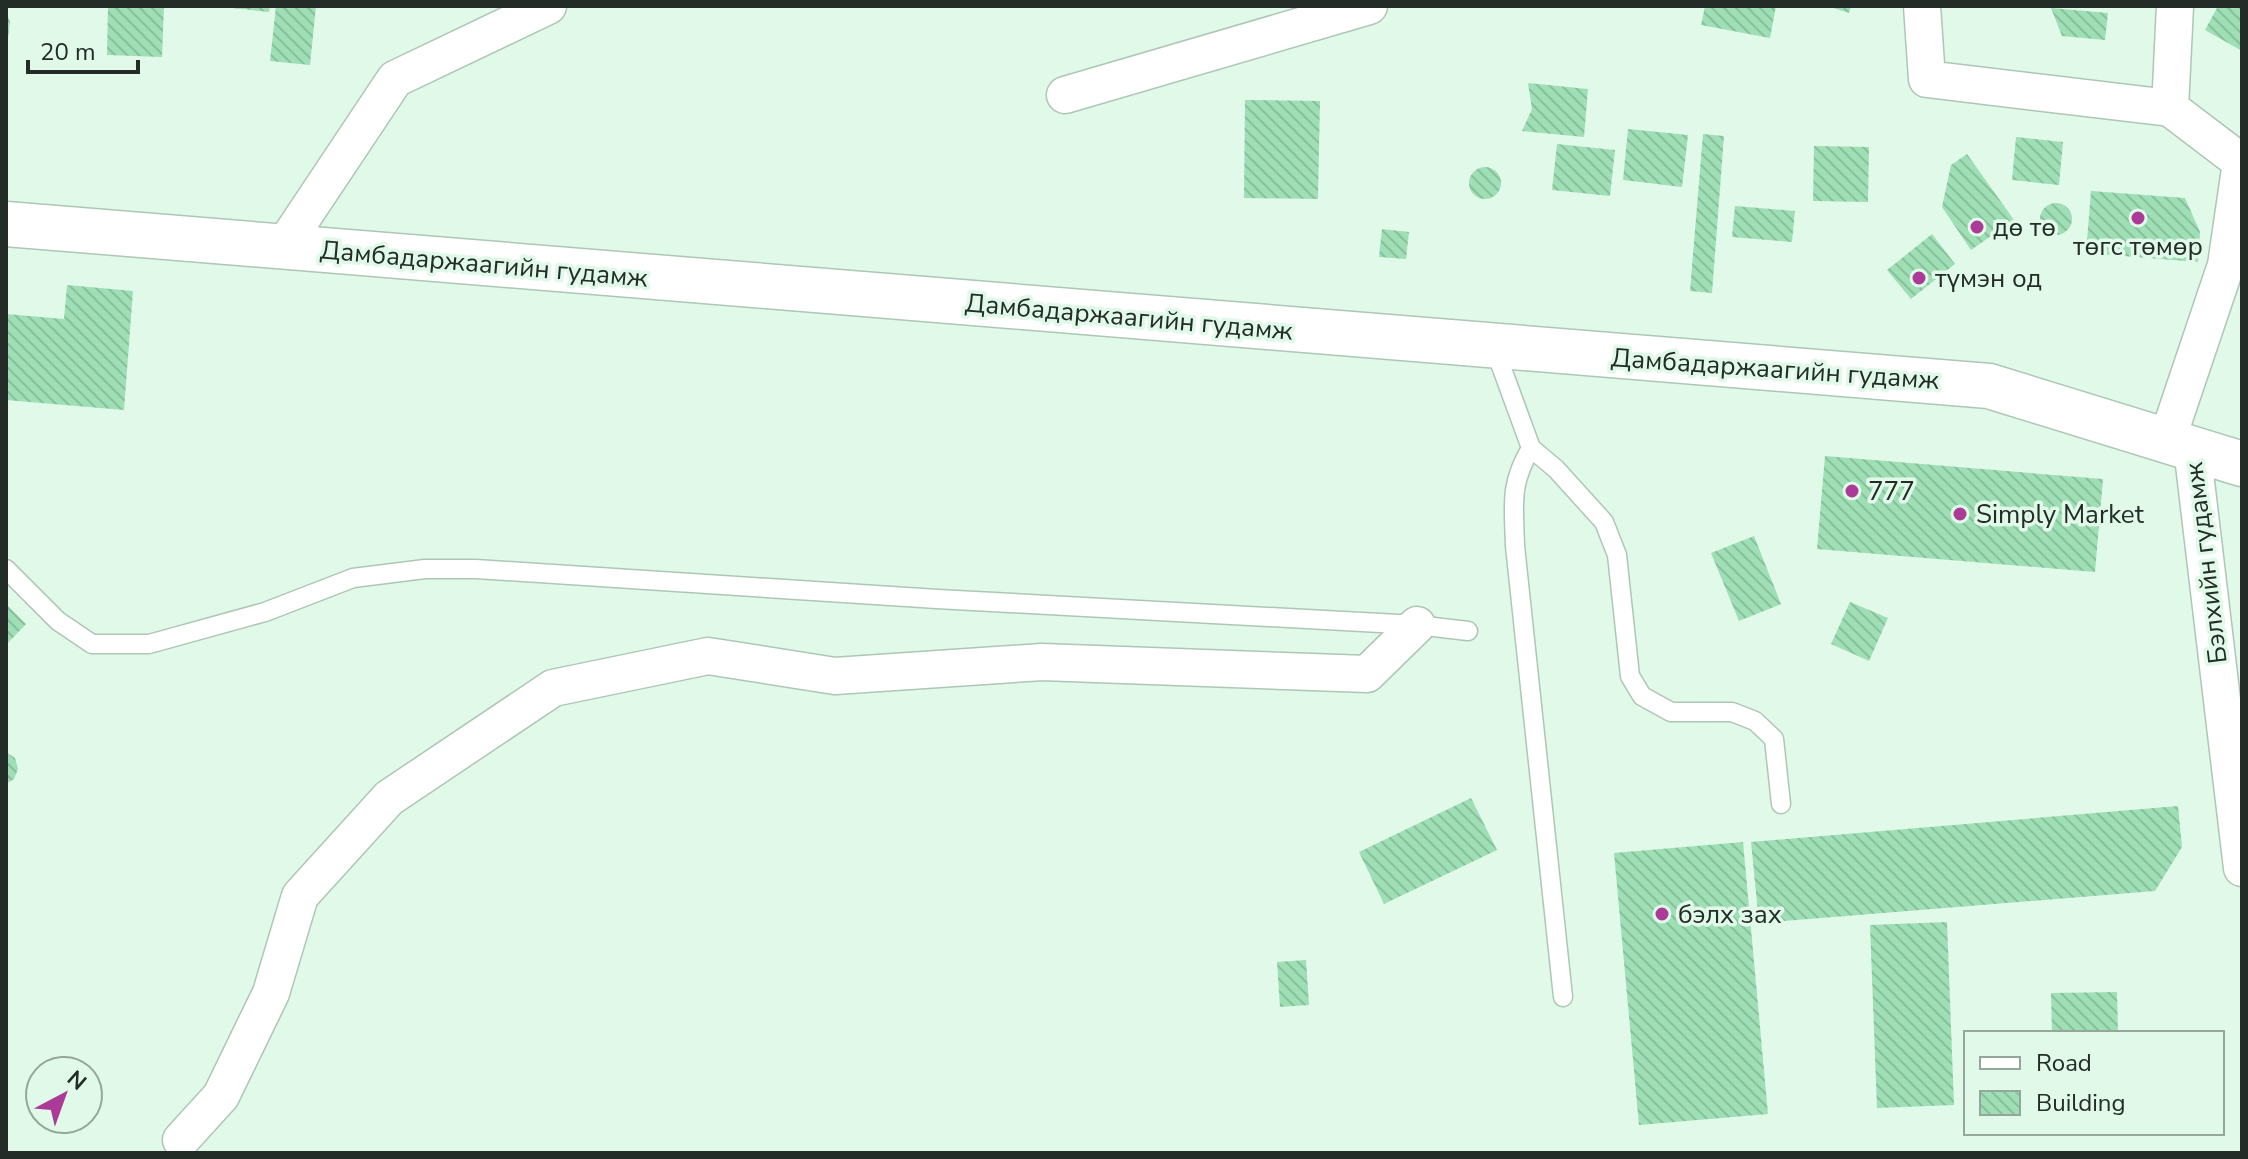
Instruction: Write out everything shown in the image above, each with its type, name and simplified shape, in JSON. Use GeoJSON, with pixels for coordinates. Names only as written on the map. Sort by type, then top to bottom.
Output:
{"type":"FeatureCollection","features":[{"type":"Feature","properties":{"kind":"main road","name":"Дамбадаржаагийн гудамж"},"geometry":{"type":"LineString","coordinates":[[6,224],[1989,386],[2242,464]]}},
{"type":"Feature","properties":{"kind":"street"},"geometry":{"type":"LineString","coordinates":[[283,247],[395,79],[548,6]]}},
{"type":"Feature","properties":{"kind":"street"},"geometry":{"type":"LineString","coordinates":[[1065,95],[1369,6]]}},
{"type":"Feature","properties":{"kind":"street"},"geometry":{"type":"LineString","coordinates":[[1922,6],[1927,79],[2170,108],[2242,162],[2226,265],[2180,444]]}},
{"type":"Feature","properties":{"kind":"street"},"geometry":{"type":"LineString","coordinates":[[2170,108],[2175,6]]}},
{"type":"Feature","properties":{"kind":"street","name":"Бэлхийн гудамж"},"geometry":{"type":"LineString","coordinates":[[2180,444],[2242,868]]}},
{"type":"Feature","properties":{"kind":"street"},"geometry":{"type":"LineString","coordinates":[[181,1140],[221,1096],[271,993],[300,896],[389,798],[553,688],[708,656],[835,676],[1042,662],[1367,674],[1417,625]]}},
{"type":"Feature","properties":{"kind":"lane"},"geometry":{"type":"LineString","coordinates":[[1494,347],[1531,448],[1556,469],[1604,522],[1617,555],[1630,676],[1642,696],[1671,712],[1732,712],[1755,721],[1774,739],[1781,804]]}},
{"type":"Feature","properties":{"kind":"lane"},"geometry":{"type":"LineString","coordinates":[[1531,448],[1520,467],[1513,492],[1515,546],[1563,997]]}},
{"type":"Feature","properties":{"kind":"lane"},"geometry":{"type":"LineString","coordinates":[[6,569],[58,621],[92,644],[149,644],[265,612],[353,578],[438,569],[1417,625],[1468,631]]}},
{"type":"Feature","properties":{"kind":"building"},"geometry":{"type":"Polygon","coordinates":[[[108,6],[164,6],[162,57],[107,55],[108,6]]]}},
{"type":"Feature","properties":{"kind":"building"},"geometry":{"type":"Polygon","coordinates":[[[232,6],[270,6],[269,12],[232,6]]]}},
{"type":"Feature","properties":{"kind":"building"},"geometry":{"type":"Polygon","coordinates":[[[276,6],[316,6],[310,65],[270,61],[276,6]]]}},
{"type":"Feature","properties":{"kind":"building"},"geometry":{"type":"Polygon","coordinates":[[[1705,6],[1776,6],[1770,38],[1701,25],[1705,6]]]}},
{"type":"Feature","properties":{"kind":"building"},"geometry":{"type":"Polygon","coordinates":[[[1827,6],[1851,6],[1849,13],[1827,6]]]}},
{"type":"Feature","properties":{"kind":"building"},"geometry":{"type":"Polygon","coordinates":[[[2218,6],[2242,6],[2242,51],[2205,30],[2218,6]]]}},
{"type":"Feature","properties":{"kind":"building"},"geometry":{"type":"Polygon","coordinates":[[[2051,8],[2108,13],[2105,40],[2062,36],[2051,8]]]}},
{"type":"Feature","properties":{"kind":"building"},"geometry":{"type":"Polygon","coordinates":[[[6,11],[10,22],[8,39],[6,39],[6,11]]]}},
{"type":"Feature","properties":{"kind":"building"},"geometry":{"type":"Polygon","coordinates":[[[1528,83],[1588,89],[1584,137],[1522,131],[1532,109],[1528,83]]]}},
{"type":"Feature","properties":{"kind":"building"},"geometry":{"type":"Polygon","coordinates":[[[1245,100],[1320,101],[1318,199],[1244,198],[1245,100]]]}},
{"type":"Feature","properties":{"kind":"building"},"geometry":{"type":"Polygon","coordinates":[[[1628,129],[1688,135],[1682,187],[1623,180],[1628,129]]]}},
{"type":"Feature","properties":{"kind":"building"},"geometry":{"type":"Polygon","coordinates":[[[1703,134],[1724,136],[1712,293],[1690,291],[1703,134]]]}},
{"type":"Feature","properties":{"kind":"building"},"geometry":{"type":"Polygon","coordinates":[[[2016,137],[2063,142],[2059,185],[2012,180],[2016,137]]]}},
{"type":"Feature","properties":{"kind":"building"},"geometry":{"type":"Polygon","coordinates":[[[1557,144],[1615,150],[1610,196],[1552,190],[1557,144]]]}},
{"type":"Feature","properties":{"kind":"building"},"geometry":{"type":"Polygon","coordinates":[[[1814,146],[1869,147],[1868,202],[1813,201],[1814,146]]]}},
{"type":"Feature","properties":{"kind":"building"},"geometry":{"type":"Polygon","coordinates":[[[1967,154],[2014,220],[1971,250],[1942,207],[1951,165],[1967,154]]]}},
{"type":"Feature","properties":{"kind":"building"},"geometry":{"type":"Polygon","coordinates":[[[1485,167],[1496,172],[1501,183],[1496,194],[1485,199],[1474,194],[1469,183],[1474,172],[1485,167]]]}},
{"type":"Feature","properties":{"kind":"building"},"geometry":{"type":"Polygon","coordinates":[[[2091,191],[2185,198],[2200,232],[2198,262],[2086,253],[2091,191]]]}},
{"type":"Feature","properties":{"kind":"building"},"geometry":{"type":"Polygon","coordinates":[[[2056,203],[2068,207],[2072,219],[2068,231],[2056,235],[2044,231],[2040,219],[2044,207],[2056,203]]]}},
{"type":"Feature","properties":{"kind":"building"},"geometry":{"type":"Polygon","coordinates":[[[1735,206],[1795,211],[1792,242],[1732,237],[1735,206]]]}},
{"type":"Feature","properties":{"kind":"building"},"geometry":{"type":"Polygon","coordinates":[[[1382,229],[1409,232],[1406,259],[1379,257],[1382,229]]]}},
{"type":"Feature","properties":{"kind":"building"},"geometry":{"type":"Polygon","coordinates":[[[1932,234],[1955,264],[1911,299],[1887,270],[1932,234]]]}},
{"type":"Feature","properties":{"kind":"building"},"geometry":{"type":"Polygon","coordinates":[[[67,285],[133,291],[124,410],[6,400],[6,314],[64,319],[67,285]]]}},
{"type":"Feature","properties":{"kind":"building","name":"Simply Market"},"geometry":{"type":"Polygon","coordinates":[[[1825,456],[2103,479],[2095,572],[1817,549],[1825,456]]]}},
{"type":"Feature","properties":{"kind":"building"},"geometry":{"type":"Polygon","coordinates":[[[1754,536],[1781,604],[1739,621],[1711,553],[1754,536]]]}},
{"type":"Feature","properties":{"kind":"building"},"geometry":{"type":"Polygon","coordinates":[[[1850,602],[1888,618],[1869,661],[1831,644],[1850,602]]]}},
{"type":"Feature","properties":{"kind":"building"},"geometry":{"type":"Polygon","coordinates":[[[6,604],[26,624],[6,645],[6,604]]]}},
{"type":"Feature","properties":{"kind":"building"},"geometry":{"type":"Polygon","coordinates":[[[6,752],[15,758],[18,769],[14,779],[6,784],[6,752]]]}},
{"type":"Feature","properties":{"kind":"building"},"geometry":{"type":"Polygon","coordinates":[[[1471,798],[1497,850],[1384,904],[1359,852],[1471,798]]]}},
{"type":"Feature","properties":{"kind":"building","name":"бэлх зах"},"geometry":{"type":"Polygon","coordinates":[[[2178,806],[2182,847],[2155,891],[1759,923],[1751,842],[2178,806]]]}},
{"type":"Feature","properties":{"kind":"building"},"geometry":{"type":"Polygon","coordinates":[[[1743,842],[1768,1114],[1639,1125],[1614,853],[1743,842]]]}},
{"type":"Feature","properties":{"kind":"building"},"geometry":{"type":"Polygon","coordinates":[[[1947,922],[1954,1105],[1877,1108],[1870,925],[1947,922]]]}},
{"type":"Feature","properties":{"kind":"building"},"geometry":{"type":"Polygon","coordinates":[[[1306,960],[1309,1005],[1280,1007],[1277,962],[1306,960]]]}},
{"type":"Feature","properties":{"kind":"building"},"geometry":{"type":"Polygon","coordinates":[[[2117,992],[2118,1031],[2052,1031],[2051,993],[2117,992]]]}},
{"type":"Feature","properties":{"kind":"place","name":"төгс төмөр"},"geometry":{"type":"Point","coordinates":[2138,218]}},
{"type":"Feature","properties":{"kind":"place","name":"дө тө"},"geometry":{"type":"Point","coordinates":[1977,227]}},
{"type":"Feature","properties":{"kind":"place","name":"түмэн од"},"geometry":{"type":"Point","coordinates":[1919,278]}},
{"type":"Feature","properties":{"kind":"place","name":"777"},"geometry":{"type":"Point","coordinates":[1852,491]}},
{"type":"Feature","properties":{"kind":"place","name":"Simply Market"},"geometry":{"type":"Point","coordinates":[1960,514]}},
{"type":"Feature","properties":{"kind":"place","name":"бэлх зах"},"geometry":{"type":"Point","coordinates":[1662,914]}}]}
